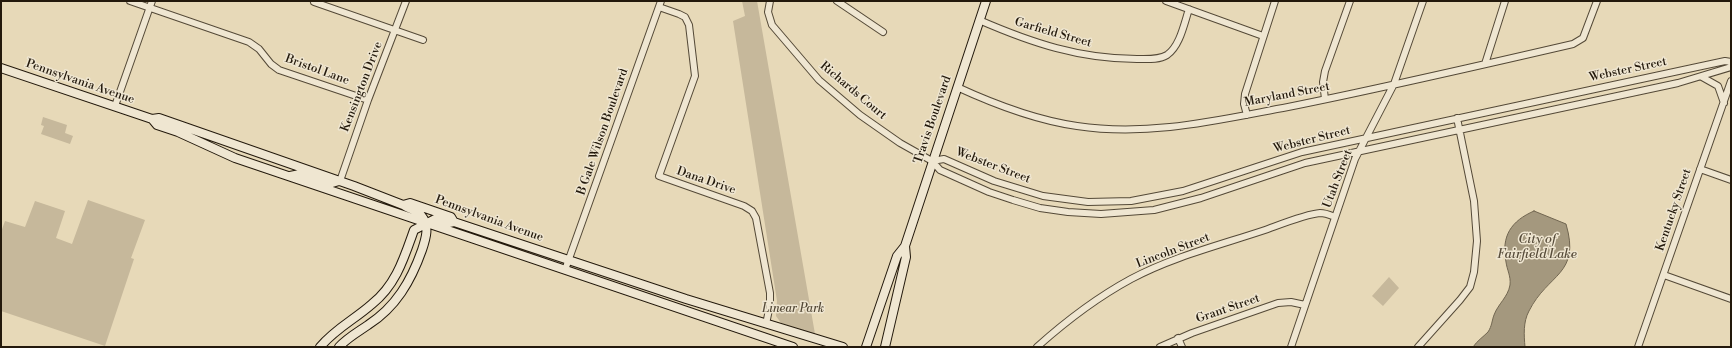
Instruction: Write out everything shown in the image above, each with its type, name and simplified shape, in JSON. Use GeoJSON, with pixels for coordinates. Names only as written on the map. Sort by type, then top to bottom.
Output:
{"type":"FeatureCollection","features":[{"type":"Feature","properties":{"kind":"main road","name":"Travis Boulevard"},"geometry":{"type":"LineString","coordinates":[[866,347],[896,256],[904,246],[986,1]]}},
{"type":"Feature","properties":{"kind":"main road","name":"Pennsylvania Avenue"},"geometry":{"type":"LineString","coordinates":[[2,69],[115,106],[152,120],[157,125],[178,132],[235,158],[793,347]]}},
{"type":"Feature","properties":{"kind":"main road","name":"Pennsylvania Avenue"},"geometry":{"type":"LineString","coordinates":[[152,120],[159,118],[340,181],[403,205],[410,203],[451,217],[454,222],[686,299],[843,347]]}},
{"type":"Feature","properties":{"kind":"main road"},"geometry":{"type":"LineString","coordinates":[[290,177],[300,174],[329,184],[340,181],[344,195]]}},
{"type":"Feature","properties":{"kind":"main road"},"geometry":{"type":"LineString","coordinates":[[338,347],[352,335],[381,316],[398,299],[416,268],[427,234],[426,223],[420,214],[403,205]]}},
{"type":"Feature","properties":{"kind":"main road"},"geometry":{"type":"LineString","coordinates":[[320,347],[340,326],[372,304],[386,291],[396,277],[402,264],[414,230],[435,219],[449,223],[454,222]]}},
{"type":"Feature","properties":{"kind":"main road","name":"Travis Boulevard"},"geometry":{"type":"LineString","coordinates":[[885,347],[906,257],[904,246]]}},
{"type":"Feature","properties":{"kind":"street","name":"Bristol Lane"},"geometry":{"type":"LineString","coordinates":[[130,1],[249,42],[259,49],[271,64],[279,70],[368,100]]}},
{"type":"Feature","properties":{"kind":"street"},"geometry":{"type":"LineString","coordinates":[[115,106],[152,1]]}},
{"type":"Feature","properties":{"kind":"street","name":"Kensington Drive"},"geometry":{"type":"LineString","coordinates":[[340,181],[368,100],[406,1]]}},
{"type":"Feature","properties":{"kind":"street","name":"Richards Court"},"geometry":{"type":"LineString","coordinates":[[770,1],[768,12],[772,25],[819,80],[860,115],[900,143],[932,161]]}},
{"type":"Feature","properties":{"kind":"street"},"geometry":{"type":"LineString","coordinates":[[837,1],[882,32]]}},
{"type":"Feature","properties":{"kind":"street"},"geometry":{"type":"LineString","coordinates":[[1166,1],[1263,36]]}},
{"type":"Feature","properties":{"kind":"street"},"geometry":{"type":"LineString","coordinates":[[1247,114],[1244,104],[1245,94],[1275,1]]}},
{"type":"Feature","properties":{"kind":"street"},"geometry":{"type":"LineString","coordinates":[[1324,100],[1323,82],[1325,71],[1350,1]]}},
{"type":"Feature","properties":{"kind":"street","name":"Utah Street"},"geometry":{"type":"LineString","coordinates":[[1291,347],[1335,217],[1359,152],[1394,84],[1424,1]]}},
{"type":"Feature","properties":{"kind":"street"},"geometry":{"type":"LineString","coordinates":[[1485,64],[1505,1]]}},
{"type":"Feature","properties":{"kind":"street","name":"Maryland Street"},"geometry":{"type":"LineString","coordinates":[[957,87],[991,103],[1026,115],[1078,126],[1160,129],[1190,126],[1324,100],[1573,44],[1583,38],[1597,1]]}},
{"type":"Feature","properties":{"kind":"street"},"geometry":{"type":"LineString","coordinates":[[314,2],[423,40]]}},
{"type":"Feature","properties":{"kind":"street","name":"B Gale Wilson Boulevard"},"geometry":{"type":"LineString","coordinates":[[565,270],[660,4]]}},
{"type":"Feature","properties":{"kind":"street","name":"Dana Drive"},"geometry":{"type":"LineString","coordinates":[[660,4],[682,16],[689,25],[695,76],[659,176],[744,206],[752,211],[756,218],[770,293],[770,304],[766,324]]}},
{"type":"Feature","properties":{"kind":"street","name":"Garfield Street"},"geometry":{"type":"LineString","coordinates":[[979,20],[1015,35],[1065,51],[1090,56],[1118,59],[1156,59],[1166,56],[1173,50],[1189,9]]}},
{"type":"Feature","properties":{"kind":"street","name":"Webster Street"},"geometry":{"type":"LineString","coordinates":[[932,161],[944,159],[994,181],[1044,196],[1076,201],[1113,202],[1153,198],[1183,191],[1302,152],[1725,61],[1731,62]]}},
{"type":"Feature","properties":{"kind":"street","name":"Webster Street"},"geometry":{"type":"LineString","coordinates":[[932,161],[940,170],[989,192],[1040,208],[1068,212],[1101,214],[1154,210],[1183,203],[1305,163],[1678,83],[1731,67]]}},
{"type":"Feature","properties":{"kind":"street"},"geometry":{"type":"LineString","coordinates":[[1702,77],[1709,79],[1718,86],[1724,103]]}},
{"type":"Feature","properties":{"kind":"street","name":"Kentucky Street"},"geometry":{"type":"LineString","coordinates":[[1638,347],[1731,81]]}},
{"type":"Feature","properties":{"kind":"street"},"geometry":{"type":"LineString","coordinates":[[1418,347],[1460,300],[1470,286],[1474,272],[1477,241],[1474,201],[1457,118]]}},
{"type":"Feature","properties":{"kind":"street"},"geometry":{"type":"LineString","coordinates":[[1700,170],[1731,180]]}},
{"type":"Feature","properties":{"kind":"street","name":"Lincoln Street"},"geometry":{"type":"LineString","coordinates":[[1037,347],[1065,322],[1100,297],[1131,279],[1161,265],[1278,225],[1316,214],[1326,214],[1335,217]]}},
{"type":"Feature","properties":{"kind":"street"},"geometry":{"type":"LineString","coordinates":[[1664,275],[1731,299]]}},
{"type":"Feature","properties":{"kind":"street","name":"Grant Street"},"geometry":{"type":"LineString","coordinates":[[1160,347],[1178,338],[1285,302],[1305,305]]}},
{"type":"Feature","properties":{"kind":"street"},"geometry":{"type":"LineString","coordinates":[[1178,338],[1182,347]]}},
{"type":"Feature","properties":{"kind":"green space","name":"Linear Park"},"geometry":{"type":"Polygon","coordinates":[[[742,1],[757,1],[815,334],[781,323],[776,316],[777,301],[733,21],[745,16],[742,1]]]}},
{"type":"Feature","properties":{"kind":"green space"},"geometry":{"type":"Polygon","coordinates":[[[43,117],[67,125],[65,133],[73,136],[70,144],[41,134],[44,126],[41,125],[43,117]]]}},
{"type":"Feature","properties":{"kind":"green space"},"geometry":{"type":"Polygon","coordinates":[[[88,200],[145,220],[131,258],[134,259],[105,346],[1,311],[1,232],[5,221],[25,227],[35,201],[65,211],[56,238],[72,244],[88,200]]]}},
{"type":"Feature","properties":{"kind":"green space"},"geometry":{"type":"Polygon","coordinates":[[[1389,277],[1399,288],[1383,306],[1372,296],[1389,277]]]}},
{"type":"Feature","properties":{"kind":"water","name":"City of Fairfield Lake"},"geometry":{"type":"Polygon","coordinates":[[[1534,211],[1566,224],[1569,241],[1569,254],[1566,264],[1537,298],[1527,315],[1524,333],[1525,347],[1473,347],[1488,332],[1493,317],[1509,289],[1510,279],[1506,265],[1505,244],[1510,230],[1519,220],[1534,211]]]}}]}
